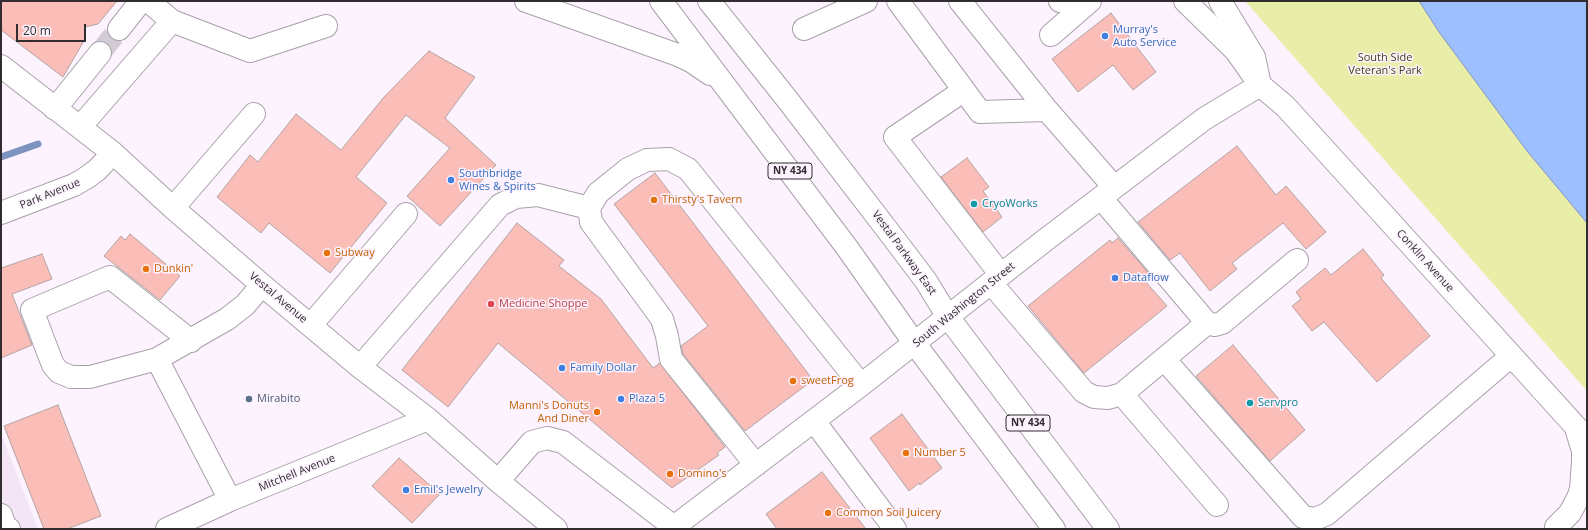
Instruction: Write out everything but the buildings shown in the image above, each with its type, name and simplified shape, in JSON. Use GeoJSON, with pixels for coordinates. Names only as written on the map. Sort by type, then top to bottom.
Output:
{"type":"FeatureCollection","features":[{"type":"Feature","properties":{"kind":"main road"},"geometry":{"type":"LineString","coordinates":[[119,29],[141,1]]}},
{"type":"Feature","properties":{"kind":"main road"},"geometry":{"type":"LineString","coordinates":[[148,1],[172,21],[250,52],[326,26]]}},
{"type":"Feature","properties":{"kind":"main road"},"geometry":{"type":"LineString","coordinates":[[526,1],[678,55],[703,68],[726,87]]}},
{"type":"Feature","properties":{"kind":"main road","name":"NY 434"},"geometry":{"type":"LineString","coordinates":[[661,1],[848,249],[915,344],[1054,529]]}},
{"type":"Feature","properties":{"kind":"main road","name":"Vestal Parkway East"},"geometry":{"type":"LineString","coordinates":[[708,1],[790,103],[895,240],[926,281],[948,317],[1108,529]]}},
{"type":"Feature","properties":{"kind":"main road"},"geometry":{"type":"LineString","coordinates":[[804,29],[866,1]]}},
{"type":"Feature","properties":{"kind":"main road"},"geometry":{"type":"LineString","coordinates":[[898,1],[980,112],[1046,110]]}},
{"type":"Feature","properties":{"kind":"main road"},"geometry":{"type":"LineString","coordinates":[[960,1],[1046,110],[1207,323],[1215,325],[1222,323],[1297,260]]}},
{"type":"Feature","properties":{"kind":"main road","name":"Conklin Avenue"},"geometry":{"type":"LineString","coordinates":[[1185,1],[1236,51],[1260,85],[1285,106],[1582,434]]}},
{"type":"Feature","properties":{"kind":"main road"},"geometry":{"type":"LineString","coordinates":[[1220,1],[1254,57],[1260,85]]}},
{"type":"Feature","properties":{"kind":"main road"},"geometry":{"type":"LineString","coordinates":[[1051,35],[1073,4]]}},
{"type":"Feature","properties":{"kind":"main road"},"geometry":{"type":"LineString","coordinates":[[80,127],[172,21]]}},
{"type":"Feature","properties":{"kind":"main road"},"geometry":{"type":"LineString","coordinates":[[55,108],[95,58],[116,85]]}},
{"type":"Feature","properties":{"kind":"main road","name":"Vestal Avenue"},"geometry":{"type":"LineString","coordinates":[[1,66],[113,153],[173,208],[262,285],[360,367],[428,419],[498,481],[556,529]]}},
{"type":"Feature","properties":{"kind":"main road","name":"South Washington Street"},"geometry":{"type":"LineString","coordinates":[[673,528],[861,386],[996,279],[1204,119],[1260,85]]}},
{"type":"Feature","properties":{"kind":"main road"},"geometry":{"type":"LineString","coordinates":[[963,91],[895,137],[996,279],[1084,392],[1094,397],[1108,398],[1122,394],[1207,323]]}},
{"type":"Feature","properties":{"kind":"main road"},"geometry":{"type":"LineString","coordinates":[[173,208],[254,114]]}},
{"type":"Feature","properties":{"kind":"main road","name":"Park Avenue"},"geometry":{"type":"LineString","coordinates":[[1,213],[74,185],[96,170],[113,153]]}},
{"type":"Feature","properties":{"kind":"main road"},"geometry":{"type":"LineString","coordinates":[[756,465],[671,359],[662,319],[591,222],[588,208],[598,193],[628,169],[646,160],[669,159],[688,169],[861,386]]}},
{"type":"Feature","properties":{"kind":"main road"},"geometry":{"type":"LineString","coordinates":[[360,367],[500,205],[516,197],[538,195],[588,208]]}},
{"type":"Feature","properties":{"kind":"main road"},"geometry":{"type":"LineString","coordinates":[[311,325],[406,214]]}},
{"type":"Feature","properties":{"kind":"main road"},"geometry":{"type":"LineString","coordinates":[[191,341],[110,277],[32,310],[53,365],[59,372],[71,377],[90,377],[157,359],[191,341],[227,319],[245,305],[262,285]]}},
{"type":"Feature","properties":{"kind":"main road"},"geometry":{"type":"LineString","coordinates":[[1164,359],[1303,517],[1315,519],[1327,514],[1510,356]]}},
{"type":"Feature","properties":{"kind":"main road"},"geometry":{"type":"LineString","coordinates":[[157,359],[230,500]]}},
{"type":"Feature","properties":{"kind":"main road"},"geometry":{"type":"LineString","coordinates":[[1122,394],[1218,505]]}},
{"type":"Feature","properties":{"kind":"main road","name":"Mitchell Avenue"},"geometry":{"type":"LineString","coordinates":[[176,527],[230,500],[428,419]]}},
{"type":"Feature","properties":{"kind":"main road"},"geometry":{"type":"LineString","coordinates":[[814,421],[895,529]]}},
{"type":"Feature","properties":{"kind":"main road"},"geometry":{"type":"LineString","coordinates":[[1554,528],[1570,513],[1581,489],[1583,461],[1582,434]]}},
{"type":"Feature","properties":{"kind":"main road"},"geometry":{"type":"LineString","coordinates":[[498,481],[532,442],[547,438],[563,442],[673,528]]}},
{"type":"Feature","properties":{"kind":"main road"},"geometry":{"type":"LineString","coordinates":[[1554,528],[1587,514]]}},
{"type":"Feature","properties":{"kind":"shaded area"},"geometry":{"type":"Polygon","coordinates":[[[1,433],[38,529],[1,529],[1,433]]]}},
{"type":"Feature","properties":{"kind":"green space","name":"South Side Veteran's Park"},"geometry":{"type":"Polygon","coordinates":[[[1245,1],[1419,1],[1439,32],[1527,151],[1587,223],[1587,391],[1245,1]]]}},
{"type":"Feature","properties":{"kind":"water"},"geometry":{"type":"Polygon","coordinates":[[[1419,1],[1587,1],[1587,223],[1527,151],[1439,32],[1419,1]]]}},
{"type":"Feature","properties":{"kind":"waterway"},"geometry":{"type":"LineString","coordinates":[[1,157],[38,144]]}},
{"type":"Feature","properties":{"kind":"tunnel"},"geometry":{"type":"LineString","coordinates":[[100,53],[119,29]]}},
{"type":"Feature","properties":{"kind":"place","name":"Murray's Auto Service"},"geometry":{"type":"Point","coordinates":[1105,36]}},
{"type":"Feature","properties":{"kind":"place","name":"Southbridge Wines & Spirits"},"geometry":{"type":"Point","coordinates":[451,180]}},
{"type":"Feature","properties":{"kind":"place","name":"Thirsty's Tavern"},"geometry":{"type":"Point","coordinates":[654,200]}},
{"type":"Feature","properties":{"kind":"place","name":"CryoWorks"},"geometry":{"type":"Point","coordinates":[974,204]}},
{"type":"Feature","properties":{"kind":"place","name":"Subway"},"geometry":{"type":"Point","coordinates":[327,253]}},
{"type":"Feature","properties":{"kind":"place","name":"Dunkin'"},"geometry":{"type":"Point","coordinates":[146,269]}},
{"type":"Feature","properties":{"kind":"place","name":"Dataflow"},"geometry":{"type":"Point","coordinates":[1115,278]}},
{"type":"Feature","properties":{"kind":"place","name":"Medicine Shoppe"},"geometry":{"type":"Point","coordinates":[491,304]}},
{"type":"Feature","properties":{"kind":"place","name":"Family Dollar"},"geometry":{"type":"Point","coordinates":[562,368]}},
{"type":"Feature","properties":{"kind":"place","name":"sweetFrog"},"geometry":{"type":"Point","coordinates":[793,381]}},
{"type":"Feature","properties":{"kind":"place","name":"Mirabito"},"geometry":{"type":"Point","coordinates":[249,399]}},
{"type":"Feature","properties":{"kind":"place","name":"Plaza 5"},"geometry":{"type":"Point","coordinates":[621,399]}},
{"type":"Feature","properties":{"kind":"place","name":"Servpro"},"geometry":{"type":"Point","coordinates":[1250,403]}},
{"type":"Feature","properties":{"kind":"place","name":"Manni's Donuts And Diner"},"geometry":{"type":"Point","coordinates":[597,412]}},
{"type":"Feature","properties":{"kind":"place","name":"Number 5"},"geometry":{"type":"Point","coordinates":[906,453]}},
{"type":"Feature","properties":{"kind":"place","name":"Domino's"},"geometry":{"type":"Point","coordinates":[670,474]}},
{"type":"Feature","properties":{"kind":"place","name":"Emil's Jewelry"},"geometry":{"type":"Point","coordinates":[406,490]}},
{"type":"Feature","properties":{"kind":"place","name":"Common Soil Juicery"},"geometry":{"type":"Point","coordinates":[828,513]}}]}
